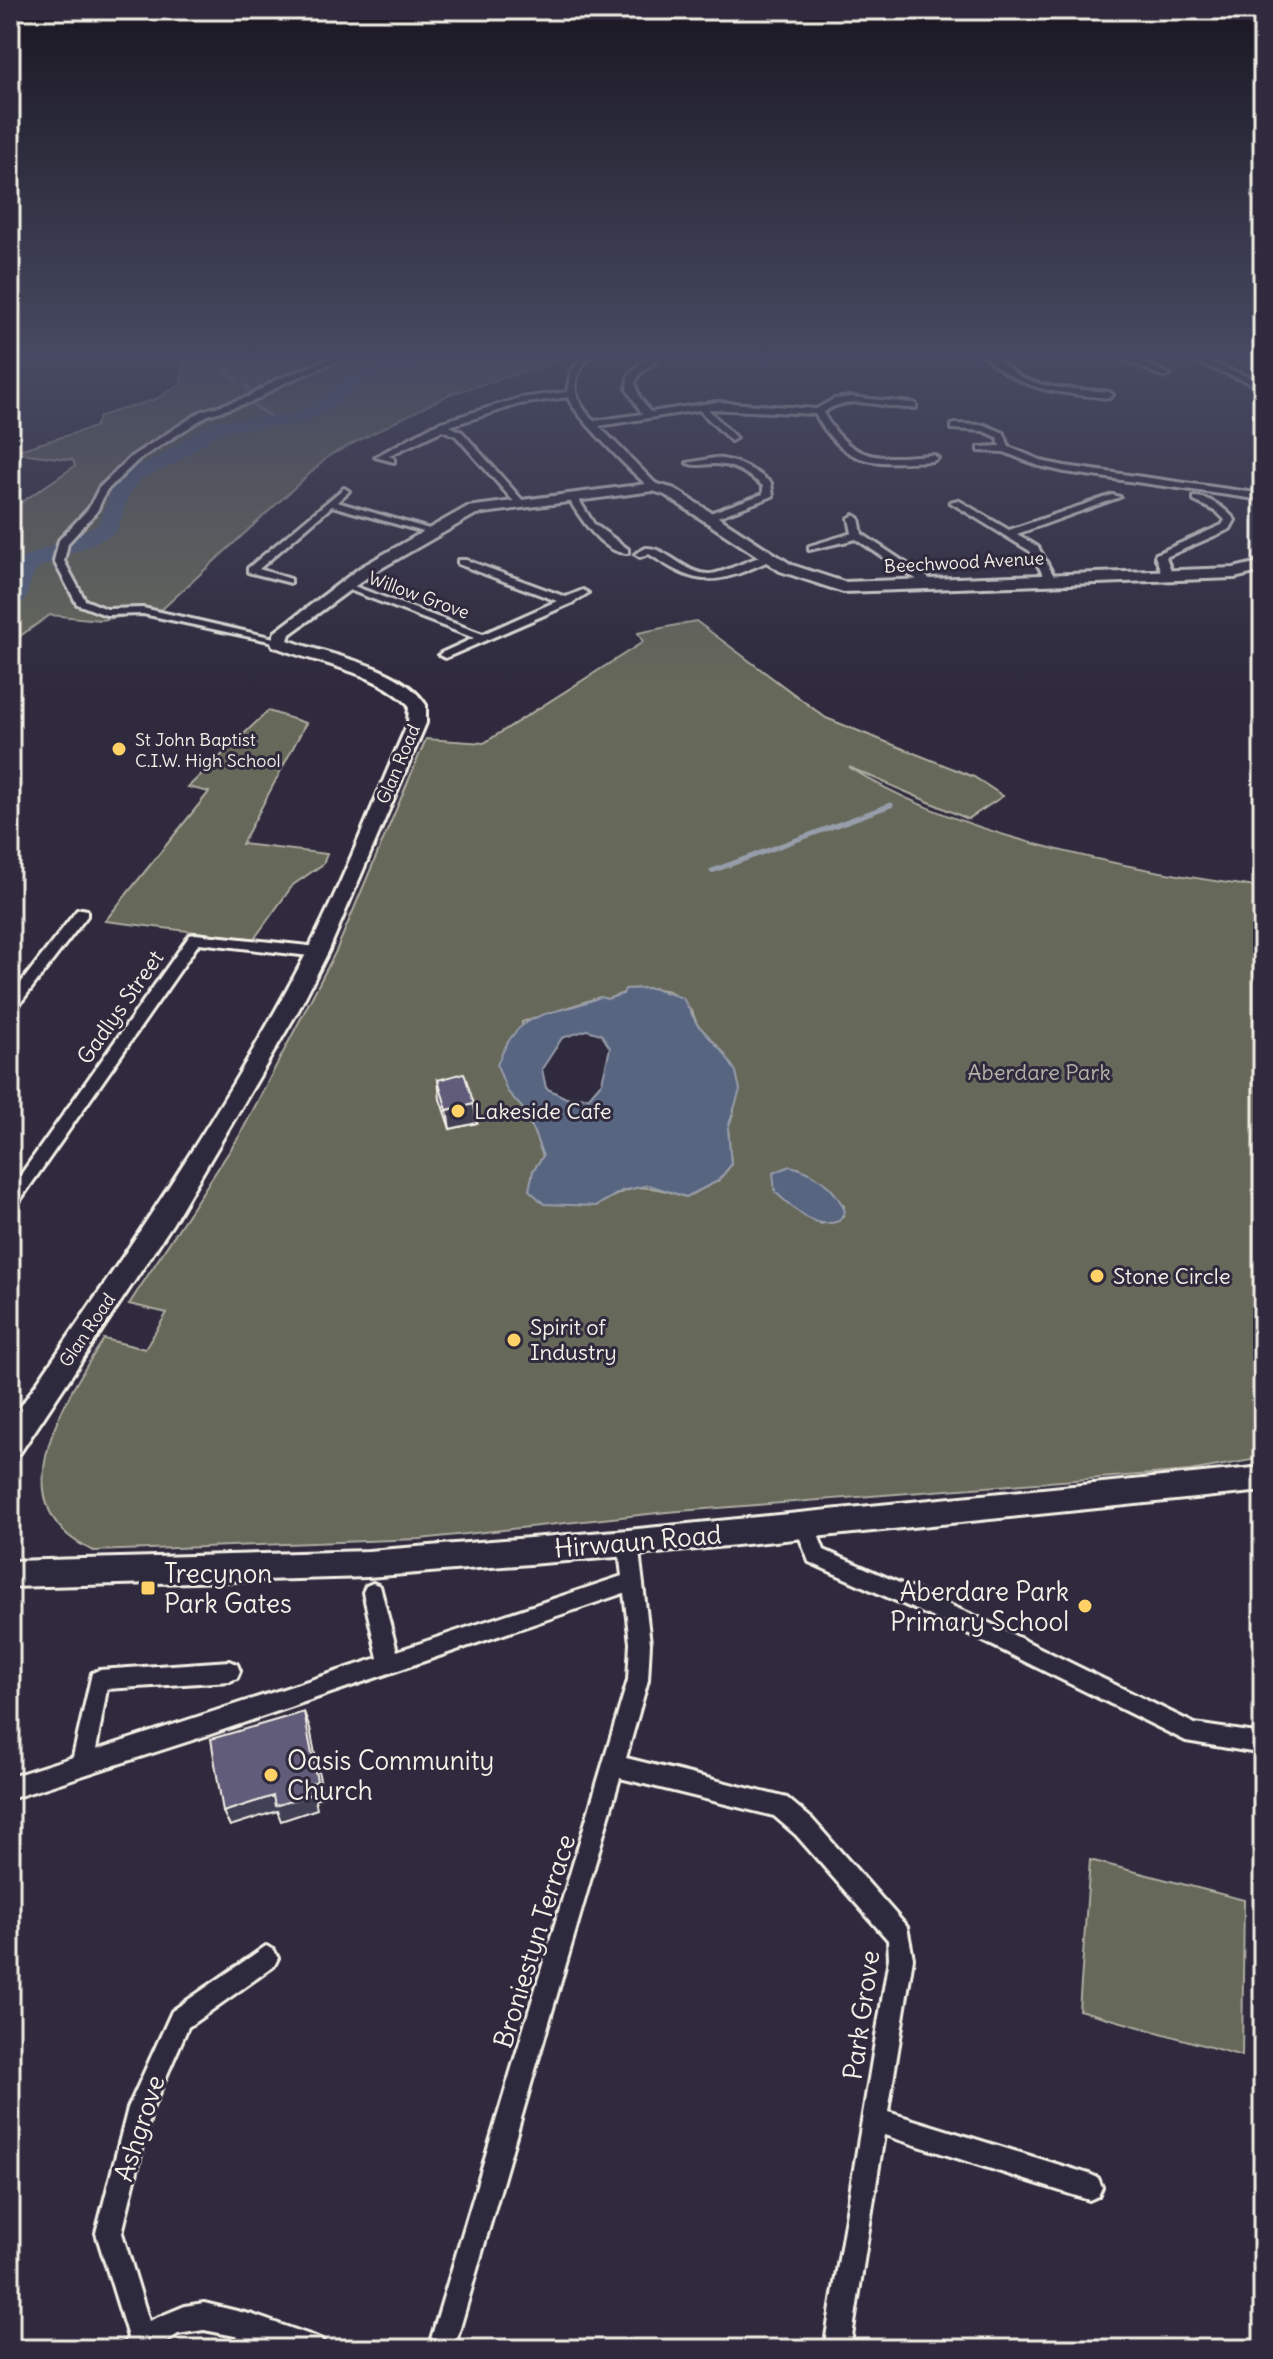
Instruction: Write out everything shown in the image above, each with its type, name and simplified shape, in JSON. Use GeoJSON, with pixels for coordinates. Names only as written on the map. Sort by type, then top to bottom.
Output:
{"type":"FeatureCollection","features":[{"type":"Feature","properties":{"kind":"street","name":"Glan Road"},"geometry":{"type":"LineString","coordinates":[[10,1445],[211,1140],[318,952],[420,709],[415,700],[396,686],[279,642],[143,611],[106,612],[81,602],[59,561],[63,542],[93,509],[102,490],[128,466]]}},
{"type":"Feature","properties":{"kind":"street"},"geometry":{"type":"LineString","coordinates":[[487,466],[520,503]]}},
{"type":"Feature","properties":{"kind":"street"},"geometry":{"type":"LineString","coordinates":[[633,466],[654,487]]}},
{"type":"Feature","properties":{"kind":"street"},"geometry":{"type":"LineString","coordinates":[[708,517],[768,496],[768,485],[745,466]]}},
{"type":"Feature","properties":{"kind":"street"},"geometry":{"type":"LineString","coordinates":[[1052,466],[1263,497]]}},
{"type":"Feature","properties":{"kind":"street"},"geometry":{"type":"LineString","coordinates":[[279,642],[283,632],[344,586],[431,531],[472,510],[654,487]]}},
{"type":"Feature","properties":{"kind":"street","name":"Beechwood Avenue"},"geometry":{"type":"LineString","coordinates":[[654,487],[670,492],[786,568],[843,587],[1234,573],[1263,566]]}},
{"type":"Feature","properties":{"kind":"street"},"geometry":{"type":"LineString","coordinates":[[287,581],[252,570],[344,491]]}},
{"type":"Feature","properties":{"kind":"street"},"geometry":{"type":"LineString","coordinates":[[1011,533],[1096,499],[1115,497]]}},
{"type":"Feature","properties":{"kind":"street"},"geometry":{"type":"LineString","coordinates":[[574,499],[590,526],[624,551]]}},
{"type":"Feature","properties":{"kind":"street"},"geometry":{"type":"LineString","coordinates":[[1168,576],[1160,556],[1226,527],[1228,515],[1213,502],[1197,499]]}},
{"type":"Feature","properties":{"kind":"street"},"geometry":{"type":"LineString","coordinates":[[955,502],[1034,549],[1050,578]]}},
{"type":"Feature","properties":{"kind":"street"},"geometry":{"type":"LineString","coordinates":[[331,503],[431,531]]}},
{"type":"Feature","properties":{"kind":"street"},"geometry":{"type":"LineString","coordinates":[[854,518],[857,535],[932,585]]}},
{"type":"Feature","properties":{"kind":"street"},"geometry":{"type":"LineString","coordinates":[[813,548],[857,535]]}},
{"type":"Feature","properties":{"kind":"street"},"geometry":{"type":"LineString","coordinates":[[640,554],[650,550],[691,577],[706,579],[769,557]]}},
{"type":"Feature","properties":{"kind":"street"},"geometry":{"type":"LineString","coordinates":[[462,562],[568,601]]}},
{"type":"Feature","properties":{"kind":"street","name":"Willow Grove"},"geometry":{"type":"LineString","coordinates":[[344,586],[481,637]]}},
{"type":"Feature","properties":{"kind":"street","name":"Willow Grove"},"geometry":{"type":"LineString","coordinates":[[445,655],[583,593]]}},
{"type":"Feature","properties":{"kind":"street"},"geometry":{"type":"LineString","coordinates":[[10,1007],[82,913]]}},
{"type":"Feature","properties":{"kind":"street","name":"Gadlys Street"},"geometry":{"type":"LineString","coordinates":[[10,1202],[195,938],[318,952]]}},
{"type":"Feature","properties":{"kind":"street","name":"Hirwaun Road"},"geometry":{"type":"LineString","coordinates":[[10,1574],[368,1564],[1260,1485]]}},
{"type":"Feature","properties":{"kind":"street"},"geometry":{"type":"LineString","coordinates":[[805,1525],[816,1556],[970,1624],[1193,1734],[1263,1744]]}},
{"type":"Feature","properties":{"kind":"street","name":"Broniestyn Terrace"},"geometry":{"type":"LineString","coordinates":[[441,2349],[638,1680],[640,1643],[628,1543]]}},
{"type":"Feature","properties":{"kind":"street"},"geometry":{"type":"LineString","coordinates":[[10,1788],[633,1581]]}},
{"type":"Feature","properties":{"kind":"street"},"geometry":{"type":"LineString","coordinates":[[373,1592],[390,1664]]}},
{"type":"Feature","properties":{"kind":"street"},"geometry":{"type":"LineString","coordinates":[[82,1766],[99,1680],[230,1671]]}},
{"type":"Feature","properties":{"kind":"street","name":"Park Grove"},"geometry":{"type":"LineString","coordinates":[[614,1766],[779,1806],[804,1827],[899,1935],[901,1958],[837,2349]]}},
{"type":"Feature","properties":{"kind":"street","name":"Ashgrove"},"geometry":{"type":"LineString","coordinates":[[138,2345],[128,2286],[109,2233],[140,2108],[180,2019],[266,1958]]}},
{"type":"Feature","properties":{"kind":"street"},"geometry":{"type":"LineString","coordinates":[[874,2120],[1089,2187]]}},
{"type":"Feature","properties":{"kind":"street","name":"Ashgrove"},"geometry":{"type":"LineString","coordinates":[[138,2345],[151,2333],[195,2316],[260,2330],[313,2349]]}},
{"type":"Feature","properties":{"kind":"green space"},"geometry":{"type":"Polygon","coordinates":[[[75,466],[318,466],[160,611],[100,620],[50,615],[10,643],[10,510],[75,466]]]}},
{"type":"Feature","properties":{"kind":"green space","name":"Aberdare Park"},"geometry":{"type":"Polygon","coordinates":[[[696,621],[826,718],[974,777],[1003,796],[968,819],[849,767],[893,792],[942,813],[994,832],[1104,861],[1263,888],[1263,1458],[1190,1471],[667,1512],[420,1539],[94,1551],[66,1533],[49,1510],[43,1484],[46,1456],[55,1426],[69,1395],[104,1339],[145,1349],[167,1313],[129,1304],[240,1135],[336,951],[426,739],[484,743],[643,642],[638,633],[696,621]],[[625,989],[624,993],[607,999],[600,997],[522,1022],[526,1112],[543,1156],[533,1171],[596,1206],[630,1189],[640,1188],[659,1189],[686,1197],[718,1181],[731,1165],[728,1128],[734,1111],[724,1053],[697,1024],[692,1011],[669,991],[625,989]],[[799,1168],[777,1188],[821,1224],[843,1217],[844,1206],[799,1168]]]}},
{"type":"Feature","properties":{"kind":"green space"},"geometry":{"type":"Polygon","coordinates":[[[268,711],[306,723],[242,844],[327,854],[323,864],[293,885],[254,939],[105,921],[209,792],[188,787],[268,711]]]}},
{"type":"Feature","properties":{"kind":"green space"},"geometry":{"type":"Polygon","coordinates":[[[1090,1860],[1244,1900],[1242,2056],[1079,2010],[1090,1860]]]}},
{"type":"Feature","properties":{"kind":"water"},"geometry":{"type":"Polygon","coordinates":[[[652,988],[683,998],[697,1024],[724,1053],[736,1072],[740,1090],[728,1128],[731,1165],[718,1181],[686,1197],[649,1185],[622,1191],[596,1206],[544,1204],[529,1190],[533,1171],[543,1156],[526,1112],[507,1091],[497,1065],[515,1032],[526,1023],[600,997],[607,999],[623,994],[625,989],[652,988]],[[587,1030],[562,1038],[542,1069],[546,1088],[566,1098],[589,1097],[602,1082],[610,1048],[601,1034],[587,1030]]]}},
{"type":"Feature","properties":{"kind":"water"},"geometry":{"type":"Polygon","coordinates":[[[790,1166],[816,1176],[830,1188],[845,1211],[839,1221],[821,1223],[812,1220],[775,1192],[773,1173],[790,1166]]]}},
{"type":"Feature","properties":{"kind":"building"},"geometry":{"type":"Polygon","coordinates":[[[464,1073],[474,1104],[447,1110],[438,1080],[464,1073]]]}},
{"type":"Feature","properties":{"kind":"building","name":"Oasis Community Church"},"geometry":{"type":"Polygon","coordinates":[[[304,1712],[317,1781],[310,1784],[312,1794],[275,1806],[273,1796],[223,1812],[211,1739],[304,1712]]]}},
{"type":"Feature","properties":{"kind":"waterway"},"geometry":{"type":"LineString","coordinates":[[10,602],[18,593],[18,576],[31,563],[108,528],[120,492],[134,475],[154,466]]}},
{"type":"Feature","properties":{"kind":"waterway"},"geometry":{"type":"LineString","coordinates":[[712,871],[891,805]]}},
{"type":"Feature","properties":{"kind":"place","name":"St John Baptist C.I.W. High School"},"geometry":{"type":"Point","coordinates":[119,749]}},
{"type":"Feature","properties":{"kind":"place","name":"Lakeside Cafe"},"geometry":{"type":"Point","coordinates":[458,1111]}},
{"type":"Feature","properties":{"kind":"place","name":"Stone Circle"},"geometry":{"type":"Point","coordinates":[1097,1276]}},
{"type":"Feature","properties":{"kind":"place","name":"Spirit of Industry"},"geometry":{"type":"Point","coordinates":[514,1340]}},
{"type":"Feature","properties":{"kind":"place","name":"Trecynon Park Gates"},"geometry":{"type":"Point","coordinates":[148,1588]}},
{"type":"Feature","properties":{"kind":"place","name":"Aberdare Park Primary School"},"geometry":{"type":"Point","coordinates":[1085,1606]}},
{"type":"Feature","properties":{"kind":"place","name":"Oasis Community Church"},"geometry":{"type":"Point","coordinates":[271,1775]}}]}
